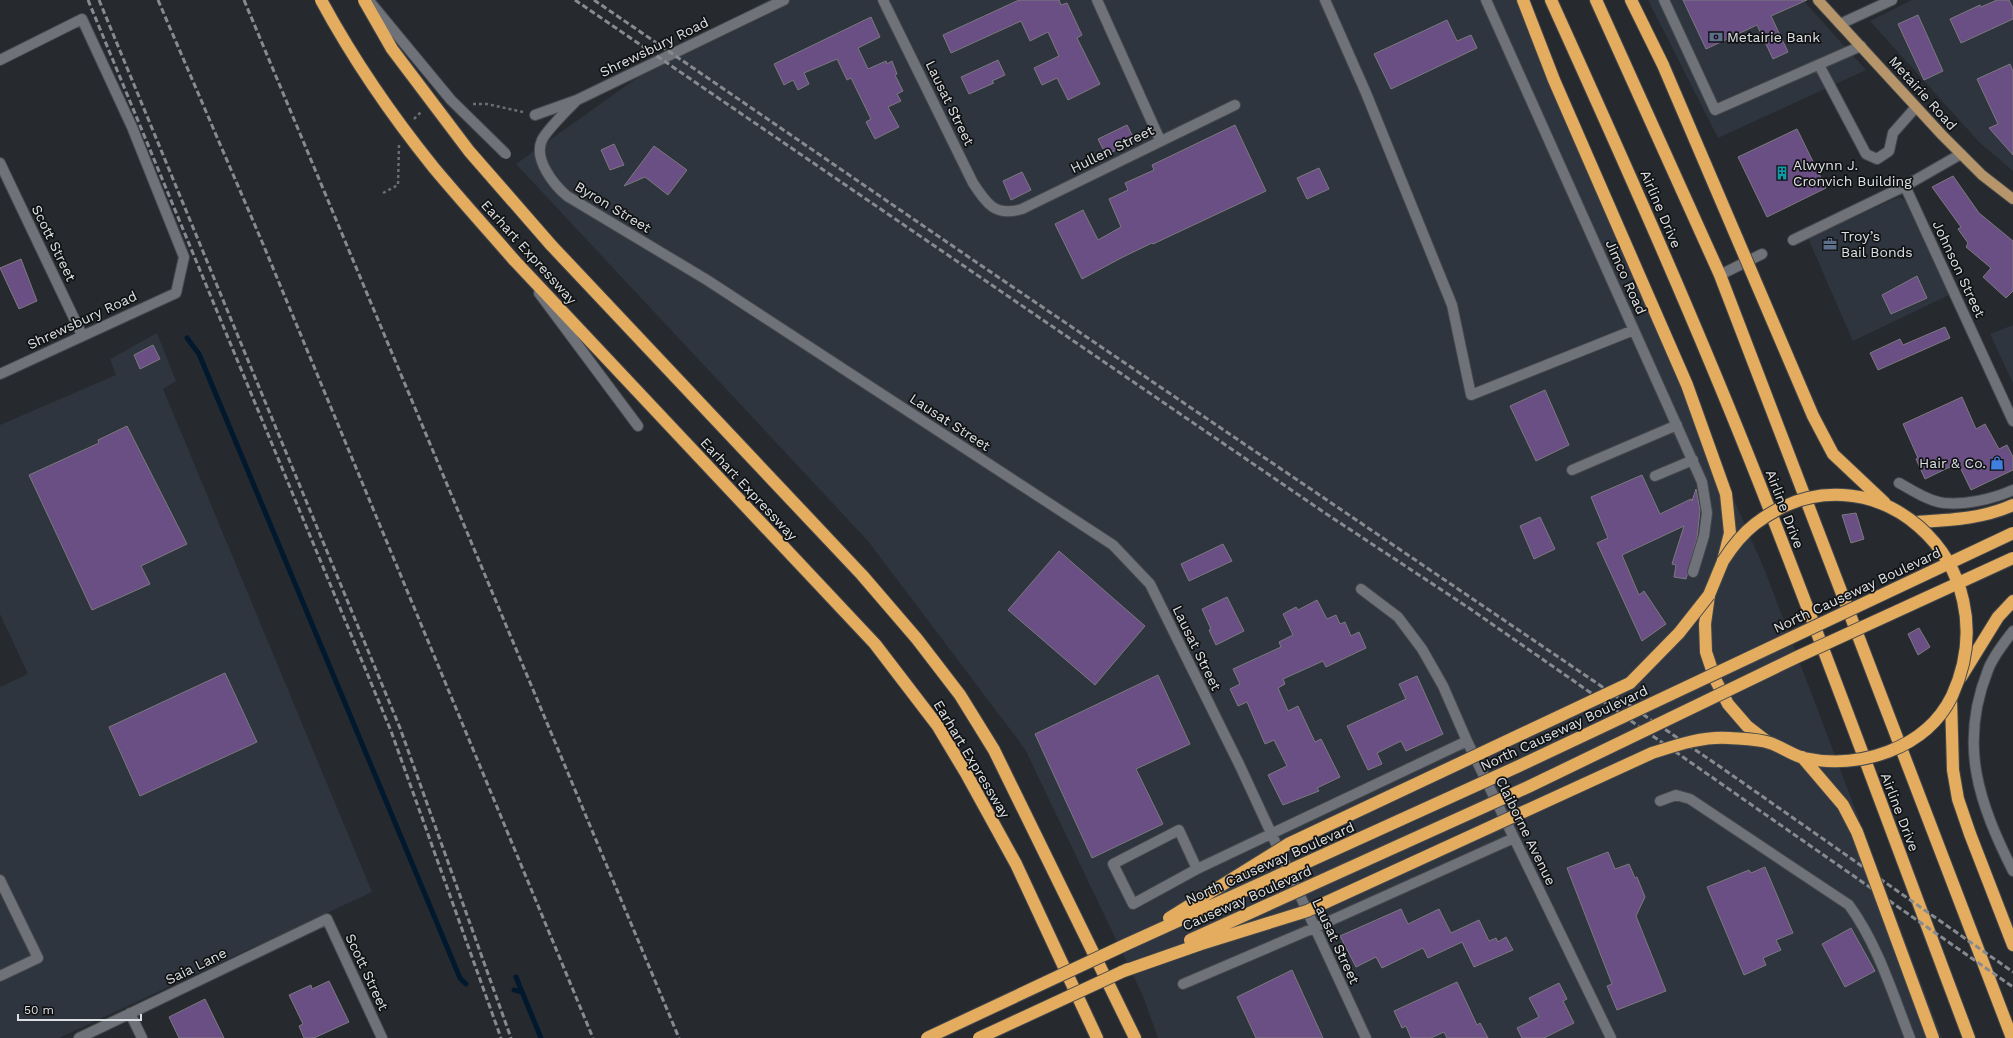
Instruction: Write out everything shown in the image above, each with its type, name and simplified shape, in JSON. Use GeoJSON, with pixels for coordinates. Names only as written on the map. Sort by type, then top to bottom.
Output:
{"type":"FeatureCollection","features":[{"type":"Feature","properties":{"kind":"highway","name":"Earhart Expressway"},"geometry":{"type":"LineString","coordinates":[[321,0],[336,27],[381,97],[434,168],[514,260],[875,644],[937,725],[1016,864],[1097,1038]]}},
{"type":"Feature","properties":{"kind":"highway","name":"Earhart Expressway"},"geometry":{"type":"LineString","coordinates":[[364,0],[392,49],[469,151],[551,245],[862,575],[917,639],[960,695],[994,750],[1134,1038]]}},
{"type":"Feature","properties":{"kind":"highway"},"geometry":{"type":"LineString","coordinates":[[927,1038],[1126,945],[1288,844],[1630,683],[1678,633],[1708,595],[1723,561],[1730,532],[1726,494],[1687,385],[1554,80],[1523,0]]}},
{"type":"Feature","properties":{"kind":"highway","name":"Airline Drive"},"geometry":{"type":"LineString","coordinates":[[1551,0],[1631,175],[1758,478],[1968,1038]]}},
{"type":"Feature","properties":{"kind":"highway","name":"Airline Drive"},"geometry":{"type":"LineString","coordinates":[[1596,0],[1720,276],[2012,1038]]}},
{"type":"Feature","properties":{"kind":"highway"},"geometry":{"type":"LineString","coordinates":[[1631,0],[1662,64],[1813,416],[1833,454],[1889,506]]}},
{"type":"Feature","properties":{"kind":"highway"},"geometry":{"type":"LineString","coordinates":[[1723,561],[1737,541],[1754,525],[1774,511],[1796,502],[1819,497],[1843,496],[1866,499],[1889,506],[1917,522],[1935,539],[1950,558],[1961,580],[1968,604],[1970,635],[1968,653],[1961,677]]}},
{"type":"Feature","properties":{"kind":"highway"},"geometry":{"type":"LineString","coordinates":[[1917,522],[1969,519],[1996,513],[2013,505]]}},
{"type":"Feature","properties":{"kind":"highway","name":"North Causeway Boulevard"},"geometry":{"type":"LineString","coordinates":[[1126,945],[1520,766],[2013,533]]}},
{"type":"Feature","properties":{"kind":"highway","name":"Causeway Boulevard"},"geometry":{"type":"LineString","coordinates":[[979,1038],[1528,787],[1797,657],[2013,558]]}},
{"type":"Feature","properties":{"kind":"highway"},"geometry":{"type":"LineString","coordinates":[[1708,595],[1704,624],[1706,652],[1714,679],[1728,704],[1747,726],[1769,743],[1802,757],[1840,762],[1878,756],[1912,740],[1927,728],[1951,698],[1961,677],[1998,617],[2013,601]]}},
{"type":"Feature","properties":{"kind":"highway"},"geometry":{"type":"LineString","coordinates":[[1951,698],[1953,770],[1958,799],[2013,945]]}},
{"type":"Feature","properties":{"kind":"highway"},"geometry":{"type":"LineString","coordinates":[[1121,972],[1201,944],[1307,911],[1652,753],[1703,739],[1727,738],[1769,743]]}},
{"type":"Feature","properties":{"kind":"highway"},"geometry":{"type":"LineString","coordinates":[[1802,757],[1843,805],[1857,832],[1933,1038]]}},
{"type":"Feature","properties":{"kind":"main road","name":"Metairie Road"},"geometry":{"type":"LineString","coordinates":[[1818,0],[1960,154],[1982,175],[2013,199]]}},
{"type":"Feature","properties":{"kind":"street"},"geometry":{"type":"LineString","coordinates":[[368,0],[451,100],[506,154]]}},
{"type":"Feature","properties":{"kind":"street","name":"Shrewsbury Road"},"geometry":{"type":"LineString","coordinates":[[535,115],[577,100],[784,0]]}},
{"type":"Feature","properties":{"kind":"street","name":"Lausat Street"},"geometry":{"type":"LineString","coordinates":[[884,0],[973,183],[987,203],[1000,212]]}},
{"type":"Feature","properties":{"kind":"street"},"geometry":{"type":"LineString","coordinates":[[1097,0],[1160,140]]}},
{"type":"Feature","properties":{"kind":"street"},"geometry":{"type":"LineString","coordinates":[[1325,0],[1366,93],[1452,305],[1471,395],[1634,330]]}},
{"type":"Feature","properties":{"kind":"street","name":"Jimco Road"},"geometry":{"type":"LineString","coordinates":[[1486,0],[1702,482],[1706,512],[1704,536],[1693,572]]}},
{"type":"Feature","properties":{"kind":"street"},"geometry":{"type":"LineString","coordinates":[[1664,0],[1715,110],[1861,46]]}},
{"type":"Feature","properties":{"kind":"street"},"geometry":{"type":"LineString","coordinates":[[1840,24],[1892,0]]}},
{"type":"Feature","properties":{"kind":"street","name":"Shrewsbury Road"},"geometry":{"type":"LineString","coordinates":[[0,60],[82,19],[132,127],[184,257],[176,293],[0,374]]}},
{"type":"Feature","properties":{"kind":"street"},"geometry":{"type":"LineString","coordinates":[[1819,65],[1866,154],[1877,159],[1889,152],[1893,133],[1916,107]]}},
{"type":"Feature","properties":{"kind":"street","name":"Byron Street"},"geometry":{"type":"LineString","coordinates":[[577,100],[542,140],[540,155],[544,167],[555,186],[567,196],[707,280],[868,385]]}},
{"type":"Feature","properties":{"kind":"street","name":"Hullen Street"},"geometry":{"type":"LineString","coordinates":[[1000,212],[1011,212],[1022,209],[1160,140],[1235,106]]}},
{"type":"Feature","properties":{"kind":"street"},"geometry":{"type":"LineString","coordinates":[[1793,240],[1905,186],[1960,154]]}},
{"type":"Feature","properties":{"kind":"street","name":"Scott Street"},"geometry":{"type":"LineString","coordinates":[[0,163],[82,335]]}},
{"type":"Feature","properties":{"kind":"street","name":"Johnson Street"},"geometry":{"type":"LineString","coordinates":[[1905,186],[2013,421]]}},
{"type":"Feature","properties":{"kind":"street"},"geometry":{"type":"LineString","coordinates":[[1720,276],[1762,254]]}},
{"type":"Feature","properties":{"kind":"street"},"geometry":{"type":"LineString","coordinates":[[514,260],[638,426]]}},
{"type":"Feature","properties":{"kind":"street","name":"Lausat Street"},"geometry":{"type":"LineString","coordinates":[[868,385],[1113,545],[1150,584],[1271,832],[1366,1038]]}},
{"type":"Feature","properties":{"kind":"street"},"geometry":{"type":"LineString","coordinates":[[1572,470],[1677,425]]}},
{"type":"Feature","properties":{"kind":"street"},"geometry":{"type":"LineString","coordinates":[[1655,476],[1693,460]]}},
{"type":"Feature","properties":{"kind":"street"},"geometry":{"type":"LineString","coordinates":[[1898,482],[1924,496],[1943,502],[1971,502],[2013,490]]}},
{"type":"Feature","properties":{"kind":"street","name":"Claiborne Avenue"},"geometry":{"type":"LineString","coordinates":[[1361,589],[1398,617],[1414,638],[1443,686],[1514,838],[1611,1038]]}},
{"type":"Feature","properties":{"kind":"street"},"geometry":{"type":"LineString","coordinates":[[2013,631],[1988,669],[1977,708],[1973,746],[1976,779],[1992,829],[2013,871]]}},
{"type":"Feature","properties":{"kind":"street"},"geometry":{"type":"LineString","coordinates":[[1197,869],[1179,830],[1113,864],[1132,904],[1271,832],[1468,741]]}},
{"type":"Feature","properties":{"kind":"street"},"geometry":{"type":"LineString","coordinates":[[1660,801],[1676,795],[1690,799],[1849,905],[1859,919],[1879,957],[1910,1038]]}},
{"type":"Feature","properties":{"kind":"street"},"geometry":{"type":"LineString","coordinates":[[1183,984],[1314,928],[1514,838]]}},
{"type":"Feature","properties":{"kind":"street"},"geometry":{"type":"LineString","coordinates":[[0,880],[38,958],[0,976]]}},
{"type":"Feature","properties":{"kind":"street","name":"Scott Street"},"geometry":{"type":"LineString","coordinates":[[325,920],[327,919],[382,1038]]}},
{"type":"Feature","properties":{"kind":"street","name":"Saia Lane"},"geometry":{"type":"LineString","coordinates":[[79,1038],[325,920]]}},
{"type":"Feature","properties":{"kind":"street"},"geometry":{"type":"LineString","coordinates":[[130,1013],[142,1038]]}},
{"type":"Feature","properties":{"kind":"shaded area"},"geometry":{"type":"Polygon","coordinates":[[[768,0],[1516,0],[1765,571],[1942,1038],[1158,1038],[1143,996],[1025,749],[868,541],[516,164],[679,48],[768,0]]]}},
{"type":"Feature","properties":{"kind":"shaded area"},"geometry":{"type":"Polygon","coordinates":[[[1648,0],[1803,0],[1866,70],[1718,138],[1648,0]]]}},
{"type":"Feature","properties":{"kind":"shaded area"},"geometry":{"type":"Polygon","coordinates":[[[1912,0],[2013,0],[2013,171],[1979,142],[1870,21],[1912,0]]]}},
{"type":"Feature","properties":{"kind":"shaded area"},"geometry":{"type":"Polygon","coordinates":[[[1899,197],[1905,200],[1949,295],[1853,341],[1808,238],[1899,197]]]}},
{"type":"Feature","properties":{"kind":"shaded area"},"geometry":{"type":"Polygon","coordinates":[[[2013,325],[2013,383],[1990,334],[2013,325]]]}},
{"type":"Feature","properties":{"kind":"shaded area"},"geometry":{"type":"Polygon","coordinates":[[[157,333],[176,381],[163,389],[372,892],[59,1038],[0,1038],[0,687],[28,674],[0,614],[0,425],[116,375],[110,359],[157,333]]]}},
{"type":"Feature","properties":{"kind":"building"},"geometry":{"type":"Polygon","coordinates":[[[1019,0],[1059,0],[1061,5],[1067,3],[1082,35],[1077,38],[1100,84],[1068,100],[1057,78],[1042,85],[1034,68],[1059,56],[1048,32],[1030,41],[1021,21],[951,53],[943,35],[1019,0]]]}},
{"type":"Feature","properties":{"kind":"building","name":"Metairie Bank"},"geometry":{"type":"Polygon","coordinates":[[[1683,0],[1807,0],[1771,16],[1788,52],[1773,59],[1757,25],[1706,49],[1683,0]]]}},
{"type":"Feature","properties":{"kind":"building"},"geometry":{"type":"Polygon","coordinates":[[[1997,0],[2009,0],[2013,8],[2013,19],[1961,43],[1950,19],[1980,5],[1981,7],[1997,0]]]}},
{"type":"Feature","properties":{"kind":"building"},"geometry":{"type":"Polygon","coordinates":[[[1918,15],[1943,71],[1924,80],[1898,24],[1918,15]]]}},
{"type":"Feature","properties":{"kind":"building"},"geometry":{"type":"Polygon","coordinates":[[[871,17],[880,37],[858,48],[868,69],[886,61],[887,64],[892,61],[897,74],[895,75],[903,91],[897,94],[901,101],[888,107],[899,127],[875,139],[866,122],[871,119],[851,78],[847,80],[837,59],[804,73],[809,84],[798,90],[793,80],[784,85],[774,64],[871,17]]]}},
{"type":"Feature","properties":{"kind":"building"},"geometry":{"type":"Polygon","coordinates":[[[1447,20],[1457,41],[1471,35],[1477,48],[1391,89],[1374,54],[1447,20]]]}},
{"type":"Feature","properties":{"kind":"building"},"geometry":{"type":"Polygon","coordinates":[[[998,60],[1005,75],[992,81],[994,83],[969,94],[961,77],[998,60]]]}},
{"type":"Feature","properties":{"kind":"building"},"geometry":{"type":"Polygon","coordinates":[[[2010,64],[2013,71],[2013,155],[1989,128],[1998,124],[1977,79],[2010,64]]]}},
{"type":"Feature","properties":{"kind":"building"},"geometry":{"type":"Polygon","coordinates":[[[1127,125],[1135,141],[1106,155],[1098,139],[1127,125]]]}},
{"type":"Feature","properties":{"kind":"building"},"geometry":{"type":"Polygon","coordinates":[[[1235,125],[1266,191],[1153,244],[1152,243],[1082,279],[1055,224],[1083,210],[1098,240],[1121,227],[1109,199],[1128,190],[1125,183],[1154,170],[1152,165],[1235,125]]]}},
{"type":"Feature","properties":{"kind":"building","name":"Alwynn J. Cronvich Building"},"geometry":{"type":"Polygon","coordinates":[[[1797,129],[1826,188],[1767,217],[1738,157],[1797,129]]]}},
{"type":"Feature","properties":{"kind":"building"},"geometry":{"type":"Polygon","coordinates":[[[614,144],[624,165],[610,170],[601,150],[614,144]]]}},
{"type":"Feature","properties":{"kind":"building"},"geometry":{"type":"Polygon","coordinates":[[[654,146],[687,170],[668,195],[645,177],[624,186],[654,146]]]}},
{"type":"Feature","properties":{"kind":"building"},"geometry":{"type":"Polygon","coordinates":[[[1319,168],[1329,189],[1307,199],[1297,178],[1319,168]]]}},
{"type":"Feature","properties":{"kind":"building"},"geometry":{"type":"Polygon","coordinates":[[[1022,172],[1031,190],[1011,200],[1003,181],[1022,172]]]}},
{"type":"Feature","properties":{"kind":"building"},"geometry":{"type":"Polygon","coordinates":[[[1953,176],[1979,213],[2013,241],[2013,291],[2006,298],[1983,277],[1991,268],[1966,247],[1968,243],[1958,229],[1961,227],[1932,187],[1953,176]]]}},
{"type":"Feature","properties":{"kind":"building"},"geometry":{"type":"Polygon","coordinates":[[[21,259],[37,301],[19,309],[0,268],[21,259]]]}},
{"type":"Feature","properties":{"kind":"building"},"geometry":{"type":"Polygon","coordinates":[[[1917,276],[1927,298],[1891,314],[1882,295],[1917,276]]]}},
{"type":"Feature","properties":{"kind":"building"},"geometry":{"type":"Polygon","coordinates":[[[1945,327],[1950,338],[1878,370],[1870,353],[1900,339],[1903,345],[1945,327]]]}},
{"type":"Feature","properties":{"kind":"building"},"geometry":{"type":"Polygon","coordinates":[[[153,345],[160,359],[140,369],[134,355],[153,345]]]}},
{"type":"Feature","properties":{"kind":"building"},"geometry":{"type":"Polygon","coordinates":[[[1545,390],[1569,445],[1536,461],[1510,406],[1545,390]]]}},
{"type":"Feature","properties":{"kind":"building"},"geometry":{"type":"Polygon","coordinates":[[[1962,397],[1976,429],[1985,424],[1999,449],[2007,445],[2013,457],[2013,470],[1971,490],[1958,463],[1925,479],[1916,459],[1918,458],[1903,424],[1962,397]]]}},
{"type":"Feature","properties":{"kind":"building"},"geometry":{"type":"Polygon","coordinates":[[[127,426],[187,544],[141,566],[150,584],[92,610],[29,475],[99,443],[98,440],[127,426]]]}},
{"type":"Feature","properties":{"kind":"building"},"geometry":{"type":"Polygon","coordinates":[[[1642,475],[1660,514],[1691,499],[1692,501],[1696,489],[1700,510],[1697,538],[1686,579],[1674,577],[1676,565],[1672,564],[1684,526],[1622,555],[1639,595],[1644,591],[1666,624],[1642,641],[1597,543],[1608,538],[1591,497],[1642,475]]]}},
{"type":"Feature","properties":{"kind":"building"},"geometry":{"type":"Polygon","coordinates":[[[1856,513],[1864,539],[1851,543],[1842,515],[1856,513]]]}},
{"type":"Feature","properties":{"kind":"building"},"geometry":{"type":"Polygon","coordinates":[[[1540,517],[1555,549],[1534,559],[1520,526],[1540,517]]]}},
{"type":"Feature","properties":{"kind":"building"},"geometry":{"type":"Polygon","coordinates":[[[1223,544],[1232,561],[1189,581],[1181,564],[1223,544]]]}},
{"type":"Feature","properties":{"kind":"building"},"geometry":{"type":"Polygon","coordinates":[[[1059,551],[1145,626],[1095,685],[1008,610],[1059,551]]]}},
{"type":"Feature","properties":{"kind":"building"},"geometry":{"type":"Polygon","coordinates":[[[1227,597],[1244,631],[1216,645],[1202,609],[1227,597]]]}},
{"type":"Feature","properties":{"kind":"building"},"geometry":{"type":"Polygon","coordinates":[[[1317,600],[1327,619],[1336,615],[1340,624],[1345,622],[1351,636],[1359,632],[1366,648],[1326,667],[1323,661],[1283,679],[1285,684],[1278,688],[1288,711],[1298,706],[1315,742],[1321,739],[1340,777],[1317,788],[1319,791],[1283,805],[1268,775],[1287,766],[1274,740],[1265,744],[1247,702],[1238,706],[1230,689],[1240,684],[1233,669],[1281,647],[1279,642],[1293,635],[1283,614],[1296,607],[1298,610],[1317,600]]]}},
{"type":"Feature","properties":{"kind":"building"},"geometry":{"type":"Polygon","coordinates":[[[1919,628],[1930,647],[1918,655],[1908,634],[1919,628]]]}},
{"type":"Feature","properties":{"kind":"building"},"geometry":{"type":"Polygon","coordinates":[[[225,673],[257,742],[140,796],[109,727],[225,673]]]}},
{"type":"Feature","properties":{"kind":"building"},"geometry":{"type":"Polygon","coordinates":[[[1158,675],[1190,744],[1136,769],[1163,824],[1092,858],[1035,734],[1158,675]]]}},
{"type":"Feature","properties":{"kind":"building"},"geometry":{"type":"Polygon","coordinates":[[[1417,676],[1443,734],[1406,751],[1401,741],[1377,753],[1382,764],[1368,770],[1347,726],[1406,699],[1399,684],[1417,676]]]}},
{"type":"Feature","properties":{"kind":"building"},"geometry":{"type":"Polygon","coordinates":[[[1608,852],[1615,869],[1629,864],[1635,878],[1637,877],[1645,897],[1636,916],[1666,991],[1617,1010],[1607,986],[1612,984],[1567,868],[1608,852]]]}},
{"type":"Feature","properties":{"kind":"building"},"geometry":{"type":"Polygon","coordinates":[[[1765,867],[1793,933],[1776,940],[1781,950],[1763,958],[1766,965],[1744,975],[1707,887],[1749,870],[1751,873],[1765,867]]]}},
{"type":"Feature","properties":{"kind":"building"},"geometry":{"type":"Polygon","coordinates":[[[1401,909],[1408,924],[1439,909],[1451,933],[1479,920],[1489,941],[1496,938],[1498,942],[1506,937],[1513,950],[1474,967],[1462,942],[1428,958],[1423,948],[1382,968],[1376,957],[1356,967],[1340,936],[1401,909]]]}},
{"type":"Feature","properties":{"kind":"building"},"geometry":{"type":"Polygon","coordinates":[[[1851,928],[1875,971],[1845,987],[1822,944],[1851,928]]]}},
{"type":"Feature","properties":{"kind":"building"},"geometry":{"type":"Polygon","coordinates":[[[1292,970],[1323,1038],[1256,1038],[1237,997],[1292,970]]]}},
{"type":"Feature","properties":{"kind":"building"},"geometry":{"type":"Polygon","coordinates":[[[329,981],[349,1022],[314,1038],[304,1038],[299,1026],[303,1024],[289,995],[311,985],[312,989],[329,981]]]}},
{"type":"Feature","properties":{"kind":"building"},"geometry":{"type":"Polygon","coordinates":[[[1457,982],[1477,1025],[1480,1023],[1488,1038],[1447,1038],[1444,1032],[1431,1038],[1411,1038],[1406,1026],[1402,1028],[1394,1011],[1457,982]]]}},
{"type":"Feature","properties":{"kind":"building"},"geometry":{"type":"Polygon","coordinates":[[[1559,983],[1567,999],[1563,1001],[1574,1023],[1544,1038],[1522,1038],[1517,1028],[1539,1017],[1529,998],[1559,983]]]}},
{"type":"Feature","properties":{"kind":"building"},"geometry":{"type":"Polygon","coordinates":[[[205,999],[224,1038],[179,1038],[169,1017],[205,999]]]}},
{"type":"Feature","properties":{"kind":"waterway"},"geometry":{"type":"LineString","coordinates":[[187,338],[199,354],[460,978],[466,984]]}},
{"type":"Feature","properties":{"kind":"waterway"},"geometry":{"type":"LineString","coordinates":[[516,977],[541,1038]]}},
{"type":"Feature","properties":{"kind":"waterway"},"geometry":{"type":"LineString","coordinates":[[514,990],[522,992]]}},
{"type":"Feature","properties":{"kind":"railway"},"geometry":{"type":"LineString","coordinates":[[88,0],[391,731],[501,1038]]}},
{"type":"Feature","properties":{"kind":"railway"},"geometry":{"type":"LineString","coordinates":[[99,0],[400,728],[511,1038]]}},
{"type":"Feature","properties":{"kind":"railway"},"geometry":{"type":"LineString","coordinates":[[158,0],[263,244],[593,1038]]}},
{"type":"Feature","properties":{"kind":"railway"},"geometry":{"type":"LineString","coordinates":[[244,0],[679,1038]]}},
{"type":"Feature","properties":{"kind":"railway"},"geometry":{"type":"LineString","coordinates":[[575,0],[1325,513],[1469,608],[2013,987]]}},
{"type":"Feature","properties":{"kind":"railway"},"geometry":{"type":"LineString","coordinates":[[594,0],[976,262],[1719,766],[2013,972]]}},
{"type":"Feature","properties":{"kind":"place","name":"Metairie Bank"},"geometry":{"type":"Point","coordinates":[1716,37]}},
{"type":"Feature","properties":{"kind":"place","name":"Alwynn J. Cronvich Building"},"geometry":{"type":"Point","coordinates":[1782,173]}},
{"type":"Feature","properties":{"kind":"place","name":"Troy’s Bail Bonds"},"geometry":{"type":"Point","coordinates":[1830,244]}},
{"type":"Feature","properties":{"kind":"place","name":"Hair & Co."},"geometry":{"type":"Point","coordinates":[1997,463]}}]}
